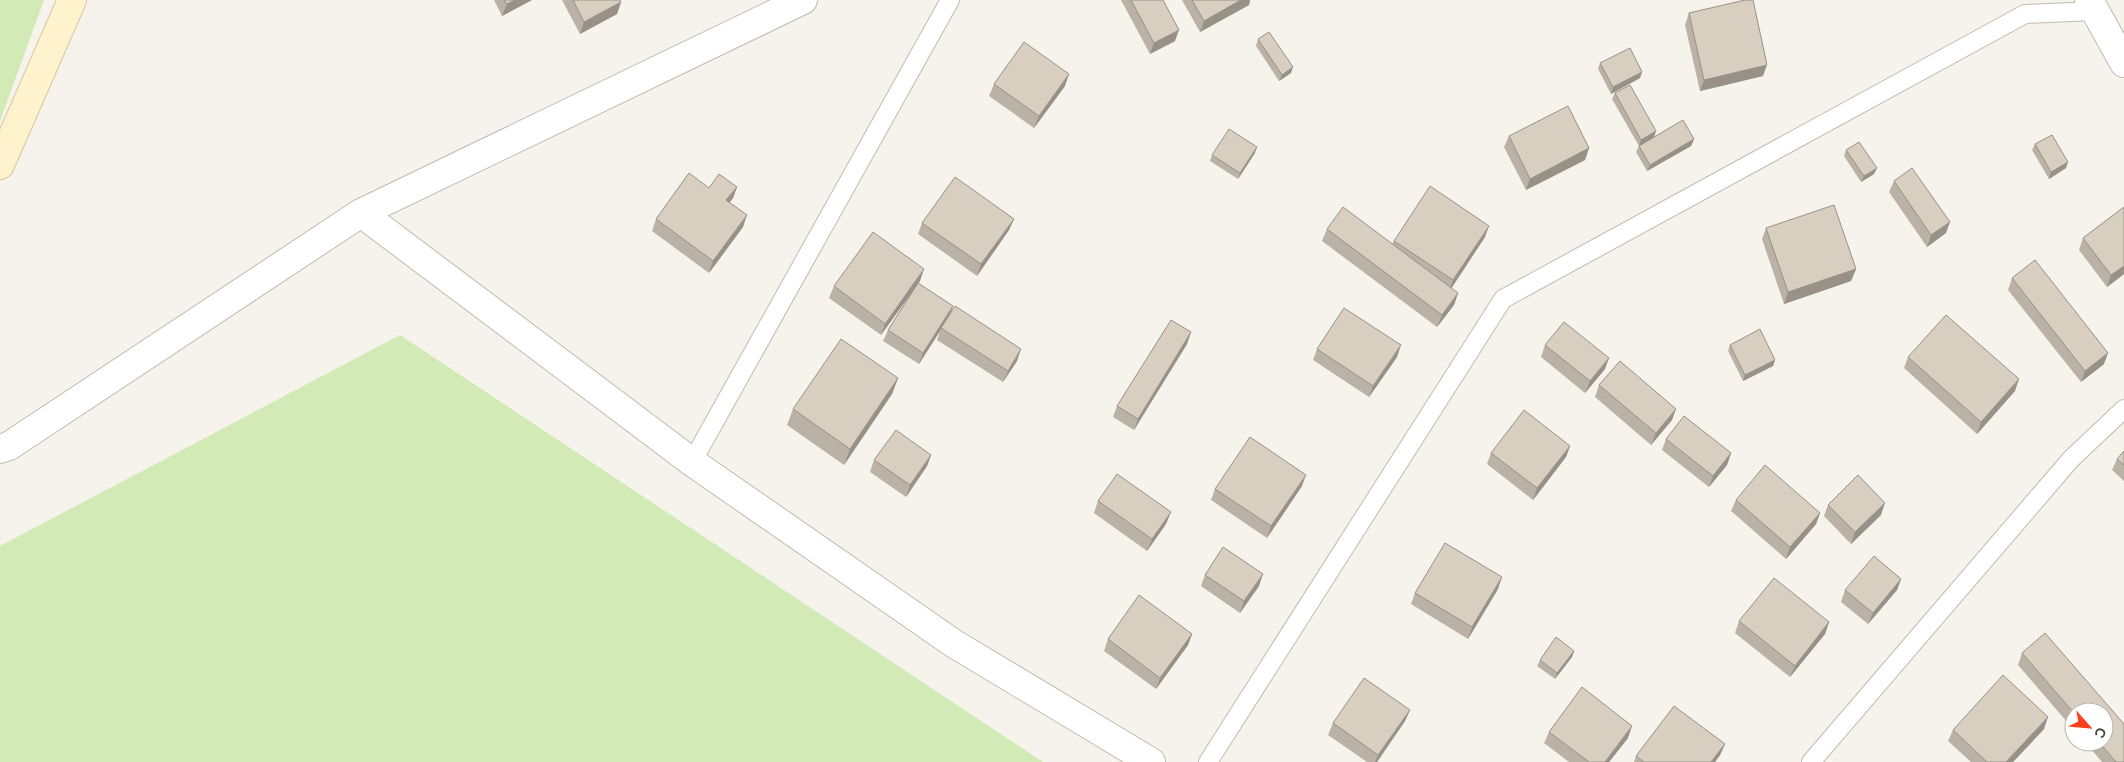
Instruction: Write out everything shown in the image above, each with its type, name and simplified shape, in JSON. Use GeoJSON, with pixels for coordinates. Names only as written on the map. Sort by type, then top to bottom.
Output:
{"type":"FeatureCollection","features":[{"type":"Feature","properties":{"kind":"street"},"geometry":{"type":"LineString","coordinates":[[0,166],[72,0]]}},
{"type":"Feature","properties":{"kind":"street"},"geometry":{"type":"LineString","coordinates":[[0,449],[9,446],[361,214],[803,0]]}},
{"type":"Feature","properties":{"kind":"street"},"geometry":{"type":"LineString","coordinates":[[2092,6],[2124,63]]}},
{"type":"Feature","properties":{"kind":"street"},"geometry":{"type":"LineString","coordinates":[[361,214],[692,462],[953,643],[1151,762]]}},
{"type":"Feature","properties":{"kind":"lane"},"geometry":{"type":"LineString","coordinates":[[692,462],[950,0]]}},
{"type":"Feature","properties":{"kind":"lane"},"geometry":{"type":"LineString","coordinates":[[1208,762],[1503,299],[2025,14],[2092,6]]}},
{"type":"Feature","properties":{"kind":"lane"},"geometry":{"type":"LineString","coordinates":[[1811,762],[2071,459],[2124,409]]}},
{"type":"Feature","properties":{"kind":"green space"},"geometry":{"type":"Polygon","coordinates":[[[0,0],[44,0],[0,121],[0,0]]]}},
{"type":"Feature","properties":{"kind":"green space"},"geometry":{"type":"Polygon","coordinates":[[[400,335],[1043,762],[0,762],[0,546],[400,335]]]}},
{"type":"Feature","properties":{"kind":"building"},"geometry":{"type":"Polygon","coordinates":[[[504,0],[515,0],[507,4],[504,0]]]}},
{"type":"Feature","properties":{"kind":"building"},"geometry":{"type":"Polygon","coordinates":[[[573,0],[620,0],[621,2],[584,22],[573,0]]]}},
{"type":"Feature","properties":{"kind":"building"},"geometry":{"type":"Polygon","coordinates":[[[1131,0],[1163,0],[1179,30],[1154,43],[1131,0]]]}},
{"type":"Feature","properties":{"kind":"building"},"geometry":{"type":"Polygon","coordinates":[[[1192,0],[1241,0],[1204,21],[1192,0]]]}},
{"type":"Feature","properties":{"kind":"building"},"geometry":{"type":"Polygon","coordinates":[[[1745,0],[1753,0],[1767,65],[1704,80],[1689,13],[1745,0]]]}},
{"type":"Feature","properties":{"kind":"building"},"geometry":{"type":"Polygon","coordinates":[[[1269,32],[1293,67],[1282,75],[1258,39],[1269,32]]]}},
{"type":"Feature","properties":{"kind":"building"},"geometry":{"type":"Polygon","coordinates":[[[1024,42],[1069,74],[1039,116],[994,84],[1024,42]]]}},
{"type":"Feature","properties":{"kind":"building"},"geometry":{"type":"Polygon","coordinates":[[[1630,48],[1642,72],[1613,87],[1600,63],[1630,48]]]}},
{"type":"Feature","properties":{"kind":"building"},"geometry":{"type":"Polygon","coordinates":[[[1630,85],[1656,131],[1641,140],[1615,93],[1630,85]]]}},
{"type":"Feature","properties":{"kind":"building"},"geometry":{"type":"Polygon","coordinates":[[[1568,106],[1589,148],[1530,179],[1509,136],[1568,106]]]}},
{"type":"Feature","properties":{"kind":"building"},"geometry":{"type":"Polygon","coordinates":[[[1683,120],[1694,139],[1650,165],[1639,146],[1683,120]]]}},
{"type":"Feature","properties":{"kind":"building"},"geometry":{"type":"Polygon","coordinates":[[[1229,129],[1257,147],[1240,173],[1212,155],[1229,129]]]}},
{"type":"Feature","properties":{"kind":"building"},"geometry":{"type":"Polygon","coordinates":[[[2052,135],[2068,162],[2051,172],[2035,144],[2052,135]]]}},
{"type":"Feature","properties":{"kind":"building"},"geometry":{"type":"Polygon","coordinates":[[[1859,142],[1877,168],[1864,176],[1846,150],[1859,142]]]}},
{"type":"Feature","properties":{"kind":"building"},"geometry":{"type":"Polygon","coordinates":[[[1912,168],[1950,222],[1931,235],[1894,181],[1912,168]]]}},
{"type":"Feature","properties":{"kind":"building"},"geometry":{"type":"Polygon","coordinates":[[[689,173],[709,188],[719,174],[737,187],[726,200],[747,215],[713,261],[656,219],[689,173]]]}},
{"type":"Feature","properties":{"kind":"building"},"geometry":{"type":"Polygon","coordinates":[[[955,177],[1014,219],[981,264],[922,223],[955,177]]]}},
{"type":"Feature","properties":{"kind":"building"},"geometry":{"type":"Polygon","coordinates":[[[1430,186],[1489,226],[1453,280],[1394,241],[1430,186]]]}},
{"type":"Feature","properties":{"kind":"building"},"geometry":{"type":"Polygon","coordinates":[[[1834,205],[1856,269],[1788,292],[1766,228],[1834,205]]]}},
{"type":"Feature","properties":{"kind":"building"},"geometry":{"type":"Polygon","coordinates":[[[1343,207],[1458,293],[1442,315],[1327,229],[1343,207]]]}},
{"type":"Feature","properties":{"kind":"building"},"geometry":{"type":"Polygon","coordinates":[[[2124,207],[2124,266],[2111,275],[2083,238],[2124,207]]]}},
{"type":"Feature","properties":{"kind":"building"},"geometry":{"type":"Polygon","coordinates":[[[873,232],[924,269],[885,324],[834,286],[873,232]]]}},
{"type":"Feature","properties":{"kind":"building"},"geometry":{"type":"Polygon","coordinates":[[[2035,260],[2108,353],[2085,371],[2012,278],[2035,260]]]}},
{"type":"Feature","properties":{"kind":"building"},"geometry":{"type":"Polygon","coordinates":[[[918,283],[953,306],[923,353],[888,330],[918,283]]]}},
{"type":"Feature","properties":{"kind":"building"},"geometry":{"type":"Polygon","coordinates":[[[955,306],[1021,349],[1008,371],[941,328],[955,306]]]}},
{"type":"Feature","properties":{"kind":"building"},"geometry":{"type":"Polygon","coordinates":[[[1344,308],[1401,345],[1373,386],[1317,349],[1344,308]]]}},
{"type":"Feature","properties":{"kind":"building"},"geometry":{"type":"Polygon","coordinates":[[[1946,315],[2019,379],[1981,422],[1908,357],[1946,315]]]}},
{"type":"Feature","properties":{"kind":"building"},"geometry":{"type":"Polygon","coordinates":[[[1171,320],[1191,332],[1138,419],[1117,406],[1171,320]]]}},
{"type":"Feature","properties":{"kind":"building"},"geometry":{"type":"Polygon","coordinates":[[[1564,322],[1609,358],[1590,381],[1545,345],[1564,322]]]}},
{"type":"Feature","properties":{"kind":"building"},"geometry":{"type":"Polygon","coordinates":[[[1760,329],[1775,360],[1745,375],[1730,345],[1760,329]]]}},
{"type":"Feature","properties":{"kind":"building"},"geometry":{"type":"Polygon","coordinates":[[[841,339],[898,378],[850,449],[793,409],[841,339]]]}},
{"type":"Feature","properties":{"kind":"building"},"geometry":{"type":"Polygon","coordinates":[[[1620,361],[1676,409],[1656,433],[1599,385],[1620,361]]]}},
{"type":"Feature","properties":{"kind":"building"},"geometry":{"type":"Polygon","coordinates":[[[1524,410],[1570,446],[1537,488],[1491,453],[1524,410]]]}},
{"type":"Feature","properties":{"kind":"building"},"geometry":{"type":"Polygon","coordinates":[[[1684,416],[1731,453],[1713,476],[1666,439],[1684,416]]]}},
{"type":"Feature","properties":{"kind":"building"},"geometry":{"type":"Polygon","coordinates":[[[896,430],[931,455],[910,485],[874,460],[896,430]]]}},
{"type":"Feature","properties":{"kind":"building"},"geometry":{"type":"Polygon","coordinates":[[[1250,437],[1306,475],[1271,526],[1215,489],[1250,437]]]}},
{"type":"Feature","properties":{"kind":"building"},"geometry":{"type":"Polygon","coordinates":[[[2124,451],[2124,465],[2117,459],[2124,451]]]}},
{"type":"Feature","properties":{"kind":"building"},"geometry":{"type":"Polygon","coordinates":[[[1765,465],[1820,513],[1790,547],[1736,500],[1765,465]]]}},
{"type":"Feature","properties":{"kind":"building"},"geometry":{"type":"Polygon","coordinates":[[[1117,474],[1171,512],[1152,539],[1098,501],[1117,474]]]}},
{"type":"Feature","properties":{"kind":"building"},"geometry":{"type":"Polygon","coordinates":[[[1858,475],[1885,503],[1855,532],[1828,505],[1858,475]]]}},
{"type":"Feature","properties":{"kind":"building"},"geometry":{"type":"Polygon","coordinates":[[[1445,543],[1502,577],[1472,627],[1415,593],[1445,543]]]}},
{"type":"Feature","properties":{"kind":"building"},"geometry":{"type":"Polygon","coordinates":[[[1223,547],[1263,574],[1244,601],[1205,575],[1223,547]]]}},
{"type":"Feature","properties":{"kind":"building"},"geometry":{"type":"Polygon","coordinates":[[[1874,556],[1901,579],[1873,613],[1845,590],[1874,556]]]}},
{"type":"Feature","properties":{"kind":"building"},"geometry":{"type":"Polygon","coordinates":[[[1774,578],[1829,622],[1795,666],[1739,621],[1774,578]]]}},
{"type":"Feature","properties":{"kind":"building"},"geometry":{"type":"Polygon","coordinates":[[[1139,595],[1192,634],[1160,678],[1108,639],[1139,595]]]}},
{"type":"Feature","properties":{"kind":"building"},"geometry":{"type":"Polygon","coordinates":[[[2045,633],[2105,702],[2064,702],[2022,653],[2045,633]]]}},
{"type":"Feature","properties":{"kind":"building"},"geometry":{"type":"Polygon","coordinates":[[[1556,637],[1574,651],[1557,673],[1540,660],[1556,637]]]}},
{"type":"Feature","properties":{"kind":"building"},"geometry":{"type":"Polygon","coordinates":[[[2003,675],[2048,717],[2006,762],[1987,762],[1953,730],[2003,675]]]}},
{"type":"Feature","properties":{"kind":"building"},"geometry":{"type":"Polygon","coordinates":[[[1364,678],[1410,710],[1378,755],[1333,723],[1364,678]]]}},
{"type":"Feature","properties":{"kind":"building"},"geometry":{"type":"Polygon","coordinates":[[[1582,687],[1632,726],[1605,762],[1589,762],[1549,732],[1582,687]]]}},
{"type":"Feature","properties":{"kind":"building"},"geometry":{"type":"Polygon","coordinates":[[[1674,706],[1725,744],[1711,762],[1644,762],[1636,756],[1674,706]]]}},
{"type":"Feature","properties":{"kind":"building"},"geometry":{"type":"Polygon","coordinates":[[[2114,712],[2124,724],[2124,762],[2116,762],[2108,752],[2114,752],[2114,712]]]}}]}
